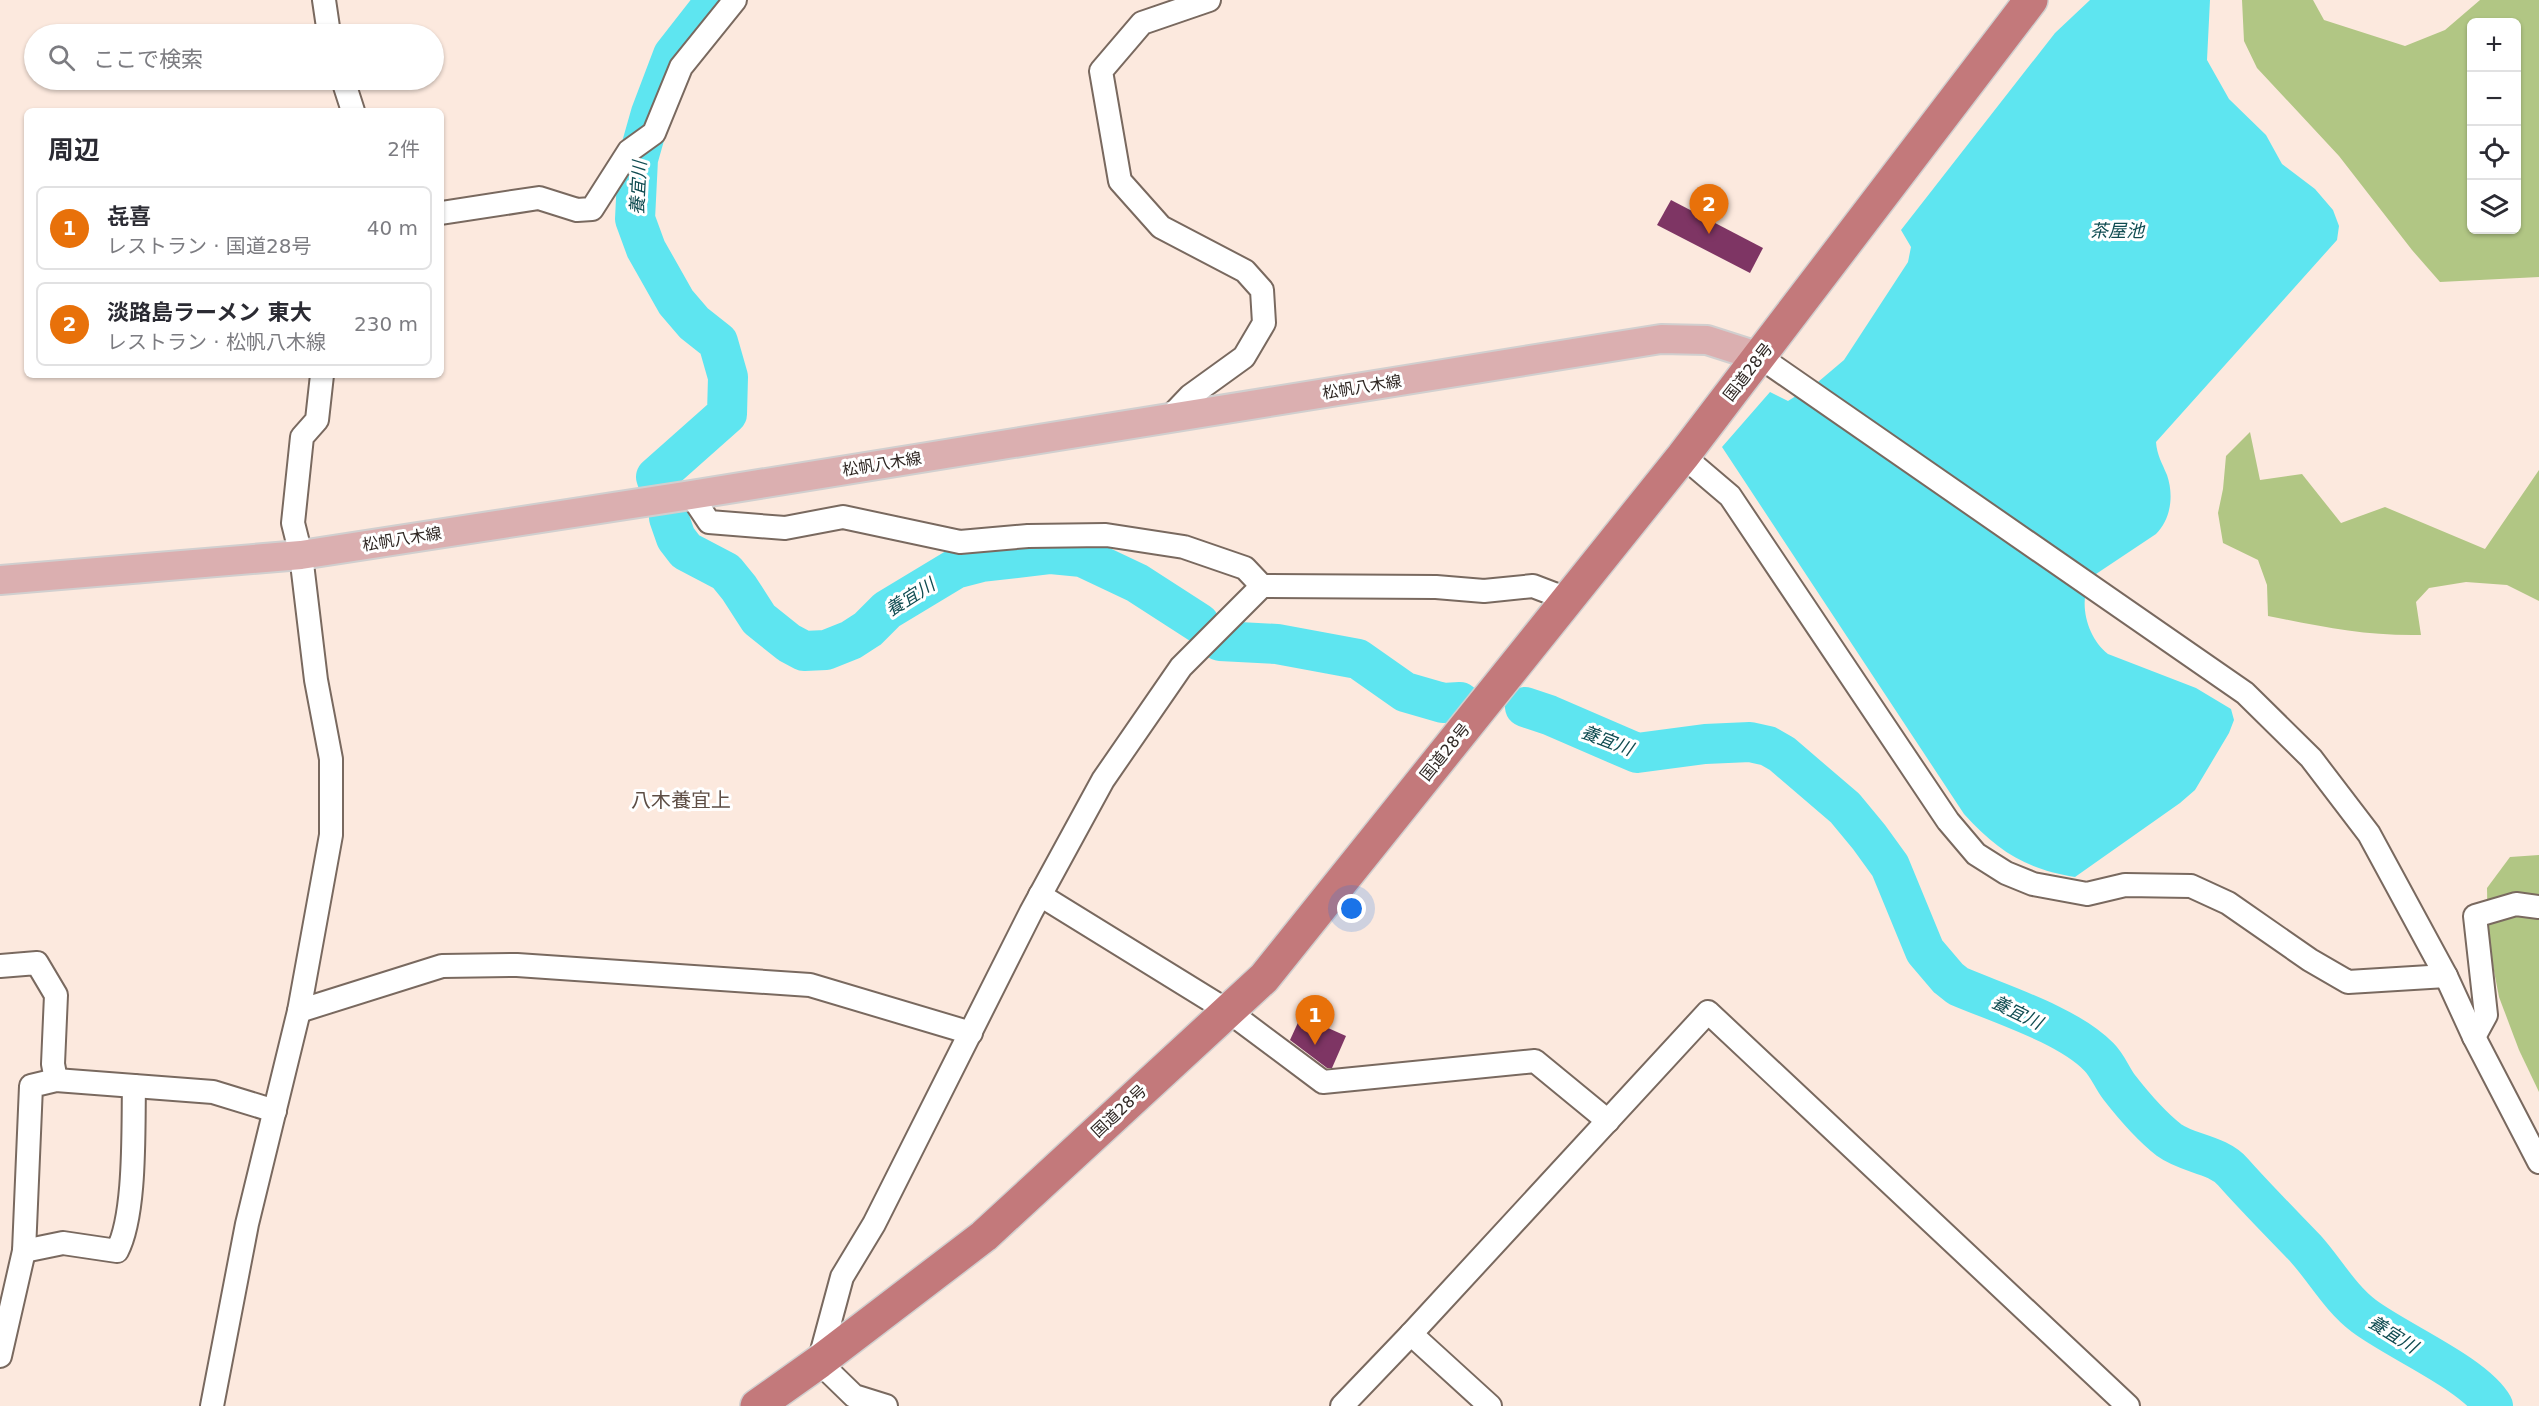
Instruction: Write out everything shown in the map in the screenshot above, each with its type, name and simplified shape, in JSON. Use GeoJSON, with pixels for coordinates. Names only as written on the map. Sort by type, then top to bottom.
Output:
{"type":"FeatureCollection","features":[{"type":"Feature","properties":{"kind":"highway","name":"国道28号"},"geometry":{"type":"LineString","coordinates":[[757,1406],[819,1362],[984,1236],[1264,978],[1683,456],[2031,0]]}},
{"type":"Feature","properties":{"kind":"main road","name":"松帆八木線"},"geometry":{"type":"LineString","coordinates":[[0,580],[301,555],[691,495],[1661,339],[1707,340],[1760,357]]}},
{"type":"Feature","properties":{"kind":"street"},"geometry":{"type":"LineString","coordinates":[[324,0],[328,24]]}},
{"type":"Feature","properties":{"kind":"street"},"geometry":{"type":"LineString","coordinates":[[444,213],[539,198],[577,210],[592,209],[629,151],[654,133],[681,67],[735,0]]}},
{"type":"Feature","properties":{"kind":"street"},"geometry":{"type":"LineString","coordinates":[[1170,417],[1190,396],[1244,357],[1264,323],[1262,290],[1245,271],[1161,227],[1120,181],[1101,71],[1142,23],[1209,0]]}},
{"type":"Feature","properties":{"kind":"street"},"geometry":{"type":"LineString","coordinates":[[346,90],[352,108]]}},
{"type":"Feature","properties":{"kind":"street"},"geometry":{"type":"LineString","coordinates":[[1760,357],[2245,693],[2311,758],[2369,834],[2446,976],[2474,1037],[2539,1162]]}},
{"type":"Feature","properties":{"kind":"street"},"geometry":{"type":"LineString","coordinates":[[212,1406],[247,1224],[300,1011],[331,835],[331,759],[316,680],[301,555],[293,523],[302,437],[317,420],[322,378]]}},
{"type":"Feature","properties":{"kind":"street"},"geometry":{"type":"LineString","coordinates":[[1683,456],[1730,496],[1948,821],[1976,854],[2006,873],[2033,884],[2088,894],[2125,885],[2191,886],[2228,903],[2310,960],[2348,982],[2446,976]]}},
{"type":"Feature","properties":{"kind":"street"},"geometry":{"type":"LineString","coordinates":[[691,495],[709,522],[785,528],[843,517],[960,543],[1028,536],[1106,535],[1184,547],[1245,568],[1262,586]]}},
{"type":"Feature","properties":{"kind":"street"},"geometry":{"type":"LineString","coordinates":[[886,1406],[854,1396],[819,1362],[842,1277],[874,1224],[1040,895],[1103,780],[1181,667],[1262,586],[1436,587],[1484,591],[1533,586],[1567,599]]}},
{"type":"Feature","properties":{"kind":"street"},"geometry":{"type":"LineString","coordinates":[[1040,895],[1228,1011],[1323,1082],[1535,1061],[1608,1121]]}},
{"type":"Feature","properties":{"kind":"street"},"geometry":{"type":"LineString","coordinates":[[2474,1037],[2486,1015],[2475,915],[2516,904],[2539,908]]}},
{"type":"Feature","properties":{"kind":"street"},"geometry":{"type":"LineString","coordinates":[[0,966],[37,963],[56,995],[53,1064],[56,1080]]}},
{"type":"Feature","properties":{"kind":"street"},"geometry":{"type":"LineString","coordinates":[[300,1011],[442,966],[518,965],[810,985],[971,1033]]}},
{"type":"Feature","properties":{"kind":"street"},"geometry":{"type":"LineString","coordinates":[[1342,1406],[1708,1012],[2128,1406]]}},
{"type":"Feature","properties":{"kind":"street"},"geometry":{"type":"LineString","coordinates":[[0,1356],[24,1251],[31,1086],[56,1080],[213,1092],[275,1111]]}},
{"type":"Feature","properties":{"kind":"street"},"geometry":{"type":"LineString","coordinates":[[24,1251],[63,1243],[117,1251],[124,1231],[132,1165],[134,1086]]}},
{"type":"Feature","properties":{"kind":"street"},"geometry":{"type":"LineString","coordinates":[[1411,1334],[1490,1406]]}},
{"type":"Feature","properties":{"kind":"green space"},"geometry":{"type":"Polygon","coordinates":[[[2242,0],[2313,0],[2324,20],[2405,46],[2445,30],[2480,0],[2539,0],[2539,277],[2440,282],[2412,250],[2339,156],[2257,68],[2244,41],[2242,0]]]}},
{"type":"Feature","properties":{"kind":"green space"},"geometry":{"type":"Polygon","coordinates":[[[2250,432],[2260,480],[2302,474],[2341,523],[2385,507],[2485,549],[2539,470],[2539,601],[2507,585],[2466,582],[2429,588],[2416,602],[2421,635],[2362,632],[2268,616],[2267,585],[2258,560],[2223,543],[2218,513],[2226,456],[2250,432]]]}},
{"type":"Feature","properties":{"kind":"green space"},"geometry":{"type":"Polygon","coordinates":[[[2539,855],[2539,1092],[2519,1050],[2499,997],[2488,940],[2487,888],[2510,857],[2539,855]]]}},
{"type":"Feature","properties":{"kind":"water","name":"茶屋池"},"geometry":{"type":"Polygon","coordinates":[[[2090,0],[2210,0],[2207,60],[2229,99],[2266,135],[2282,164],[2315,189],[2333,210],[2339,226],[2337,240],[2156,442],[2167,475],[2171,499],[2168,514],[2161,528],[2156,534],[2090,578],[2085,598],[2087,619],[2095,639],[2108,654],[2196,688],[2231,709],[2234,720],[2229,733],[2195,790],[2075,877],[2041,869],[2014,856],[1989,838],[1964,814],[1722,447],[1770,392],[1788,401],[1818,382],[1844,360],[1908,262],[1911,247],[1901,230],[2055,33],[2090,0]]]}},
{"type":"Feature","properties":{"kind":"building"},"geometry":{"type":"Polygon","coordinates":[[[1671,200],[1763,248],[1750,273],[1657,225],[1671,200]]]}},
{"type":"Feature","properties":{"kind":"building"},"geometry":{"type":"Polygon","coordinates":[[[1301,1016],[1346,1036],[1332,1068],[1327,1068],[1290,1040],[1301,1016]]]}},
{"type":"Feature","properties":{"kind":"waterway","name":"養宜川"},"geometry":{"type":"LineString","coordinates":[[657,480],[656,477],[727,414],[728,377],[718,342],[694,323],[676,302],[646,249],[635,219],[638,159],[651,113],[673,55],[716,0]]}},
{"type":"Feature","properties":{"kind":"waterway","name":"養宜川"},"geometry":{"type":"LineString","coordinates":[[669,518],[676,538],[686,551],[726,572],[759,619],[789,643],[804,651],[826,650],[851,640],[868,629],[887,610],[955,569],[982,562],[1051,554],[1082,557],[1137,583],[1199,623]]}},
{"type":"Feature","properties":{"kind":"waterway","name":"養宜川"},"geometry":{"type":"LineString","coordinates":[[1220,641],[1277,644],[1358,659],[1405,692],[1443,703],[1460,702]]}},
{"type":"Feature","properties":{"kind":"waterway","name":"養宜川"},"geometry":{"type":"LineString","coordinates":[[1525,707],[1637,753],[1705,744],[1750,742],[1768,746],[1782,754],[1845,808],[1869,837],[1890,866],[1925,951],[1948,978],[1958,986],[2052,1025],[2086,1046],[2099,1057],[2124,1094],[2142,1115],[2162,1134],[2177,1145],[2219,1161],[2233,1172],[2305,1248],[2355,1309],[2378,1326],[2453,1370],[2484,1394],[2493,1406]]}},
{"type":"Feature","properties":{"kind":"place","name":"淡路島ラーメン 東大"},"geometry":{"type":"Point","coordinates":[1709,234]}},
{"type":"Feature","properties":{"kind":"place","name":"㐂喜"},"geometry":{"type":"Point","coordinates":[1315,1045]}},
{"type":"Feature","properties":{"kind":"district","name":"八木養宜上"},"geometry":{"type":"Point","coordinates":[681,800]}}]}
